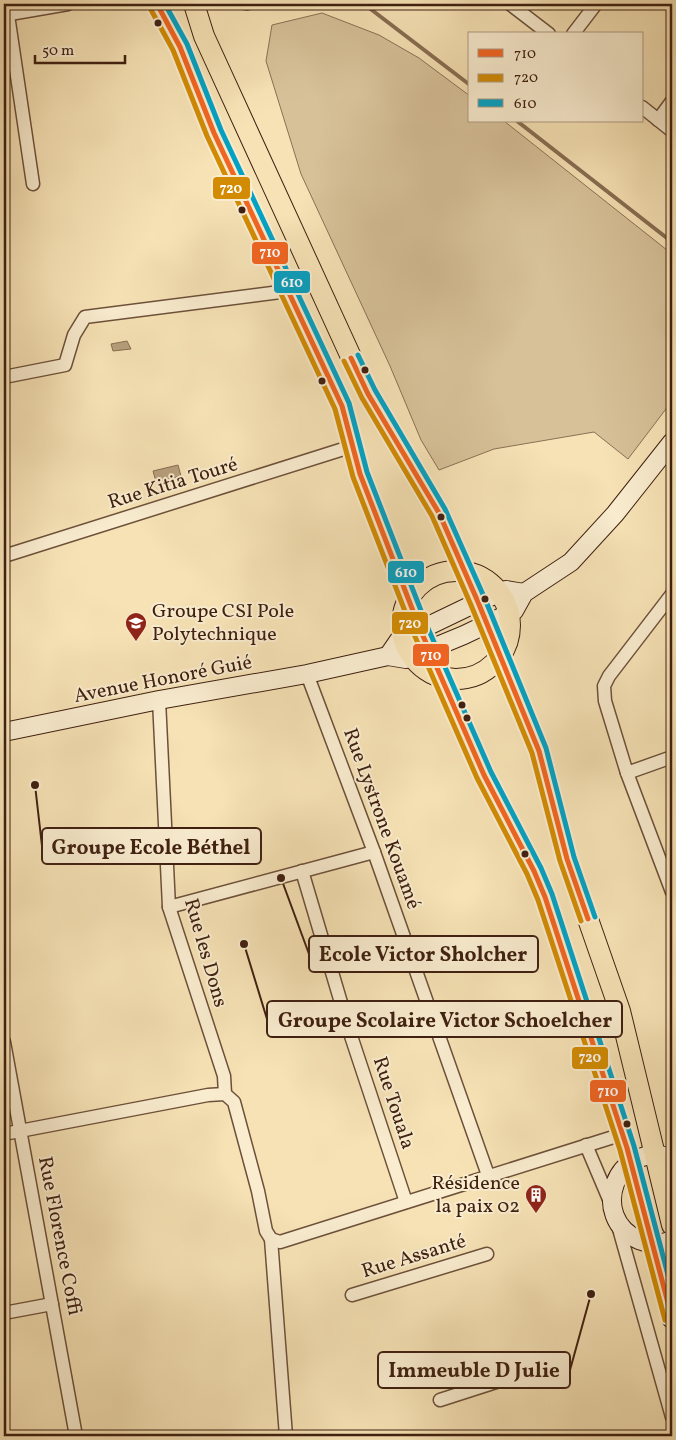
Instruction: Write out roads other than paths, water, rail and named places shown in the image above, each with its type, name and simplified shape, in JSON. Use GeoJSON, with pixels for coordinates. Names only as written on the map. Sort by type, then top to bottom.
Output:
{"type":"FeatureCollection","features":[{"type":"Feature","properties":{"kind":"main road"},"geometry":{"type":"LineString","coordinates":[[157,4],[180,47],[214,133],[342,406],[360,474],[420,629],[420,653]]}},
{"type":"Feature","properties":{"kind":"main road"},"geometry":{"type":"LineString","coordinates":[[194,4],[204,36],[368,394],[439,513],[487,623],[539,751],[567,859],[620,1011],[663,1157],[672,1225]]}},
{"type":"Feature","properties":{"kind":"main road"},"geometry":{"type":"LineString","coordinates":[[442,678],[456,680],[473,677],[488,670],[500,656],[509,634],[509,613],[499,593],[483,578],[465,571],[442,572],[430,577],[408,598],[402,616],[403,638],[420,653],[442,678],[484,775],[534,871],[623,1134],[672,1318]]}},
{"type":"Feature","properties":{"kind":"street"},"geometry":{"type":"LineString","coordinates":[[33,184],[6,15],[68,4]]}},
{"type":"Feature","properties":{"kind":"street"},"geometry":{"type":"LineString","coordinates":[[510,4],[545,32]]}},
{"type":"Feature","properties":{"kind":"street"},"geometry":{"type":"LineString","coordinates":[[575,32],[596,4]]}},
{"type":"Feature","properties":{"kind":"street"},"geometry":{"type":"LineString","coordinates":[[658,120],[672,101]]}},
{"type":"Feature","properties":{"kind":"street"},"geometry":{"type":"LineString","coordinates":[[644,109],[672,131]]}},
{"type":"Feature","properties":{"kind":"street"},"geometry":{"type":"LineString","coordinates":[[4,377],[65,365],[74,335],[85,317],[288,291]]}},
{"type":"Feature","properties":{"kind":"street"},"geometry":{"type":"LineString","coordinates":[[420,653],[514,611],[524,593],[571,562],[615,514],[672,442]]}},
{"type":"Feature","properties":{"kind":"street","name":"Rue Kitia Touré"},"geometry":{"type":"LineString","coordinates":[[4,556],[353,446]]}},
{"type":"Feature","properties":{"kind":"street"},"geometry":{"type":"LineString","coordinates":[[388,656],[403,638],[478,602],[506,590],[524,593]]}},
{"type":"Feature","properties":{"kind":"street"},"geometry":{"type":"LineString","coordinates":[[672,594],[609,676],[604,686],[605,701],[627,773],[672,892]]}},
{"type":"Feature","properties":{"kind":"street","name":"Avenue Honoré Guié"},"geometry":{"type":"LineString","coordinates":[[4,732],[159,700],[307,674],[388,656],[406,659],[420,653]]}},
{"type":"Feature","properties":{"kind":"street","name":"Rue Lystrone Kouamé"},"geometry":{"type":"LineString","coordinates":[[307,674],[374,852],[488,1175]]}},
{"type":"Feature","properties":{"kind":"street","name":"Rue les Dons"},"geometry":{"type":"LineString","coordinates":[[159,700],[169,907],[224,1076],[225,1094]]}},
{"type":"Feature","properties":{"kind":"street"},"geometry":{"type":"LineString","coordinates":[[627,773],[672,757]]}},
{"type":"Feature","properties":{"kind":"street"},"geometry":{"type":"LineString","coordinates":[[169,907],[374,852]]}},
{"type":"Feature","properties":{"kind":"street","name":"Rue Touala"},"geometry":{"type":"LineString","coordinates":[[302,871],[350,1033],[406,1202]]}},
{"type":"Feature","properties":{"kind":"street","name":"Rue Florence Coffi"},"geometry":{"type":"LineString","coordinates":[[4,1042],[76,1436]]}},
{"type":"Feature","properties":{"kind":"street"},"geometry":{"type":"LineString","coordinates":[[4,1134],[208,1095],[225,1094],[234,1102],[258,1192],[266,1231],[270,1239],[286,1436]]}},
{"type":"Feature","properties":{"kind":"street"},"geometry":{"type":"LineString","coordinates":[[270,1239],[280,1242],[623,1134]]}},
{"type":"Feature","properties":{"kind":"street"},"geometry":{"type":"LineString","coordinates":[[586,1145],[614,1211],[672,1417]]}},
{"type":"Feature","properties":{"kind":"street"},"geometry":{"type":"LineString","coordinates":[[663,1157],[641,1157],[623,1168],[614,1185],[614,1211],[628,1233],[635,1238],[652,1243],[672,1240]]}},
{"type":"Feature","properties":{"kind":"street","name":"Rue Assanté"},"geometry":{"type":"LineString","coordinates":[[352,1295],[487,1254]]}},
{"type":"Feature","properties":{"kind":"street"},"geometry":{"type":"LineString","coordinates":[[4,1313],[52,1304]]}},
{"type":"Feature","properties":{"kind":"street"},"geometry":{"type":"LineString","coordinates":[[440,1400],[524,1373]]}},
{"type":"Feature","properties":{"kind":"waterway"},"geometry":{"type":"LineString","coordinates":[[227,4],[247,9],[267,4]]}},
{"type":"Feature","properties":{"kind":"waterway"},"geometry":{"type":"LineString","coordinates":[[364,4],[468,83]]}},
{"type":"Feature","properties":{"kind":"waterway"},"geometry":{"type":"LineString","coordinates":[[518,122],[672,242]]}},
{"type":"Feature","properties":{"kind":"place","name":"Groupe CSI Pole Polytechnique"},"geometry":{"type":"Point","coordinates":[136,642]}},
{"type":"Feature","properties":{"kind":"place","name":"Groupe Ecole Béthel"},"geometry":{"type":"Point","coordinates":[35,785]}},
{"type":"Feature","properties":{"kind":"place","name":"Ecole Victor Sholcher"},"geometry":{"type":"Point","coordinates":[281,878]}},
{"type":"Feature","properties":{"kind":"place","name":"Groupe Scolaire Victor Schoelcher"},"geometry":{"type":"Point","coordinates":[244,944]}},
{"type":"Feature","properties":{"kind":"place","name":"Résidence la paix 02"},"geometry":{"type":"Point","coordinates":[536,1214]}},
{"type":"Feature","properties":{"kind":"place","name":"Immeuble D Julie"},"geometry":{"type":"Point","coordinates":[591,1294]}}]}
